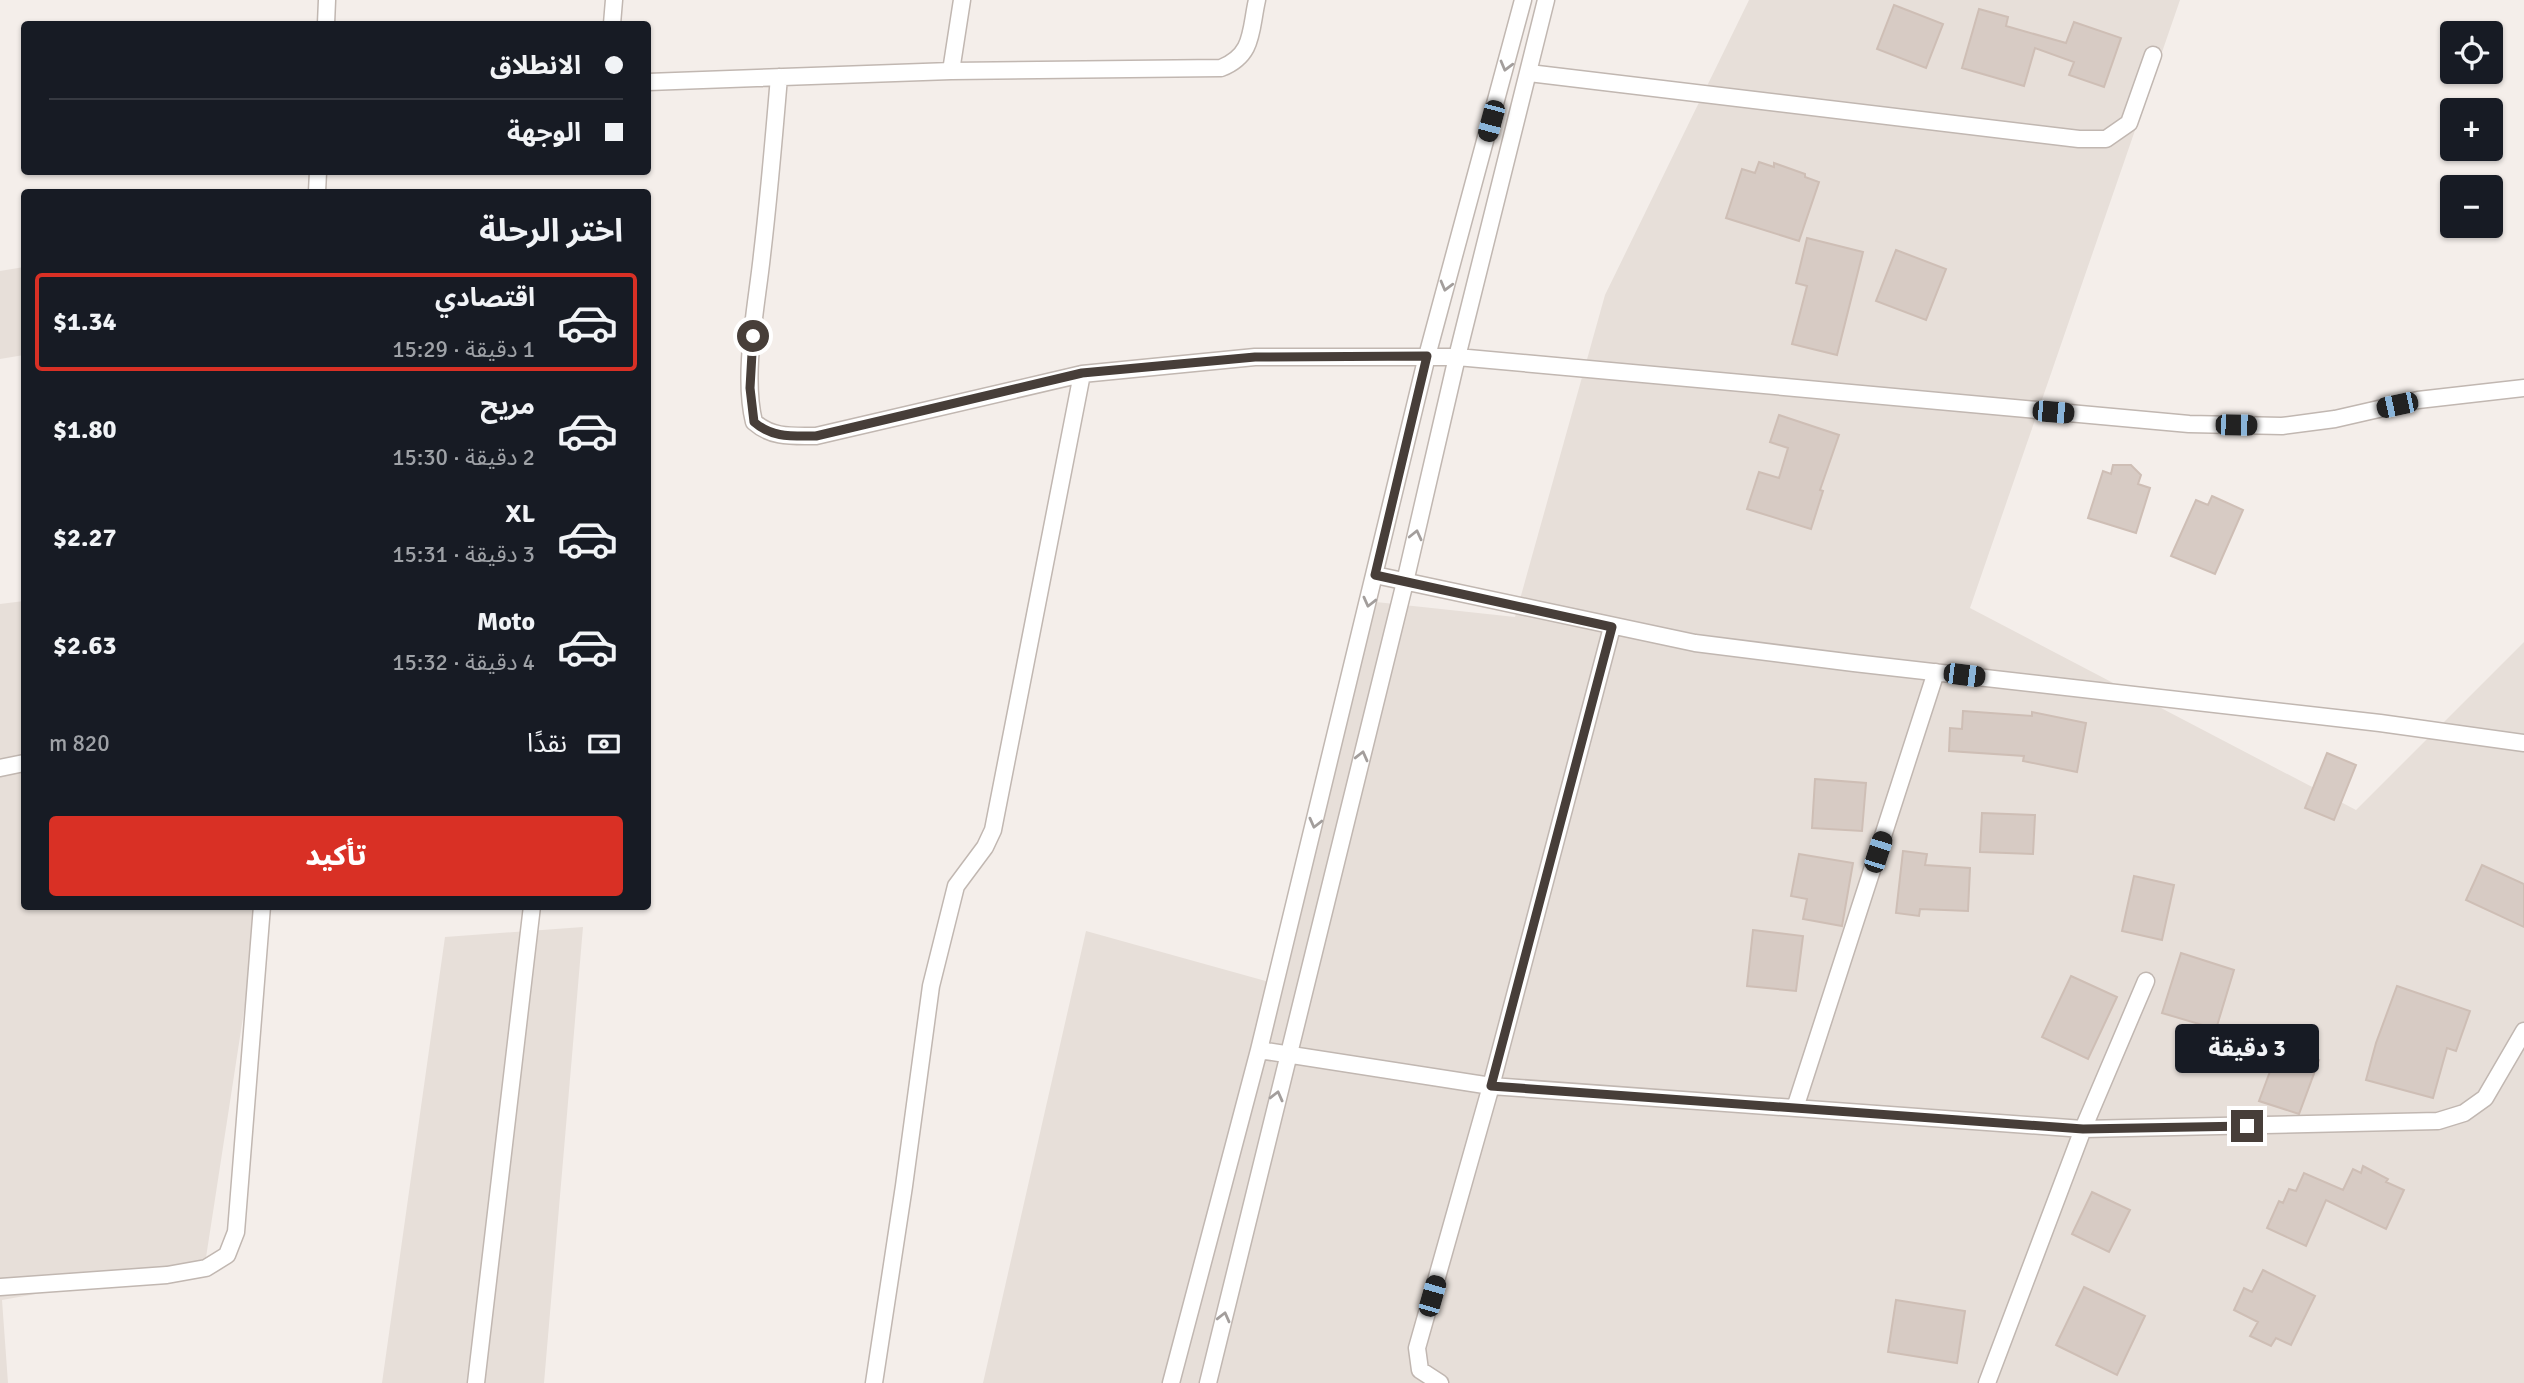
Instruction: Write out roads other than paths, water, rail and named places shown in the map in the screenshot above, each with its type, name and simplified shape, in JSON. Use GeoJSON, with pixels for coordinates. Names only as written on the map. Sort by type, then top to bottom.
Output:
{"type":"FeatureCollection","features":[{"type":"Feature","properties":{"kind":"street"},"geometry":{"type":"LineString","coordinates":[[326,21],[327,0]]}},
{"type":"Feature","properties":{"kind":"street"},"geometry":{"type":"LineString","coordinates":[[612,21],[614,0]]}},
{"type":"Feature","properties":{"kind":"street"},"geometry":{"type":"LineString","coordinates":[[951,71],[962,0]]}},
{"type":"Feature","properties":{"kind":"street"},"geometry":{"type":"LineString","coordinates":[[651,82],[951,71],[1221,68],[1241,57],[1247,48],[1257,0]]}},
{"type":"Feature","properties":{"kind":"street"},"geometry":{"type":"LineString","coordinates":[[1171,1383],[1259,1050],[1427,356],[1523,0]]}},
{"type":"Feature","properties":{"kind":"street"},"geometry":{"type":"LineString","coordinates":[[1208,1383],[1546,0]]}},
{"type":"Feature","properties":{"kind":"street"},"geometry":{"type":"LineString","coordinates":[[1528,73],[2079,139],[2106,139],[2129,123],[2153,55]]}},
{"type":"Feature","properties":{"kind":"street"},"geometry":{"type":"LineString","coordinates":[[779,77],[750,388],[754,422],[764,430],[783,436],[816,436],[1082,373],[1255,357],[1457,357],[2189,424],[2282,426],[2334,419],[2418,400],[2524,388]]}},
{"type":"Feature","properties":{"kind":"street"},"geometry":{"type":"LineString","coordinates":[[874,1383],[931,986],[956,886],[985,847],[993,830],[1082,373]]}},
{"type":"Feature","properties":{"kind":"street"},"geometry":{"type":"LineString","coordinates":[[1375,575],[1695,643],[2380,723],[2524,743]]}},
{"type":"Feature","properties":{"kind":"street"},"geometry":{"type":"LineString","coordinates":[[1440,1383],[1420,1370],[1417,1348],[1491,1086],[1612,627]]}},
{"type":"Feature","properties":{"kind":"street"},"geometry":{"type":"LineString","coordinates":[[1795,1108],[1936,672]]}},
{"type":"Feature","properties":{"kind":"street"},"geometry":{"type":"LineString","coordinates":[[0,768],[21,764]]}},
{"type":"Feature","properties":{"kind":"street"},"geometry":{"type":"LineString","coordinates":[[0,1287],[167,1275],[206,1268],[227,1255],[236,1232],[262,910]]}},
{"type":"Feature","properties":{"kind":"street"},"geometry":{"type":"LineString","coordinates":[[476,1383],[533,910]]}},
{"type":"Feature","properties":{"kind":"street"},"geometry":{"type":"LineString","coordinates":[[1987,1383],[2083,1129],[2146,981]]}},
{"type":"Feature","properties":{"kind":"street"},"geometry":{"type":"LineString","coordinates":[[1259,1050],[1491,1086],[2083,1129],[2438,1121],[2464,1113],[2485,1098],[2524,1031]]}}]}
